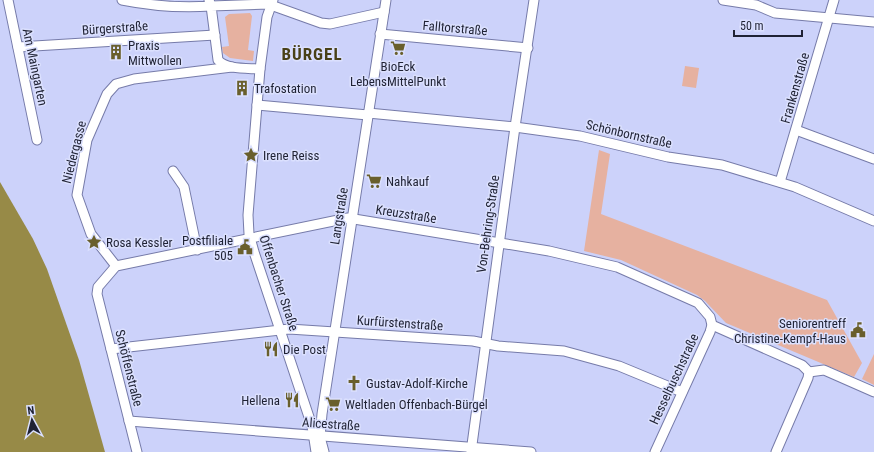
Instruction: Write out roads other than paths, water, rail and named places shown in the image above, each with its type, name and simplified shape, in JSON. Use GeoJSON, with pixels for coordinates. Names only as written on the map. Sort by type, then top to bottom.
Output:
{"type":"FeatureCollection","features":[{"type":"Feature","properties":{"kind":"street","name":"Am Maingarten"},"geometry":{"type":"LineString","coordinates":[[8,0],[37,140]]}},
{"type":"Feature","properties":{"kind":"street"},"geometry":{"type":"LineString","coordinates":[[122,0],[171,7],[210,3],[268,2],[321,23],[330,24],[384,12]]}},
{"type":"Feature","properties":{"kind":"street","name":"Langstraße"},"geometry":{"type":"LineString","coordinates":[[317,436],[324,404],[386,0]]}},
{"type":"Feature","properties":{"kind":"street","name":"Von-Behring-Straße"},"geometry":{"type":"LineString","coordinates":[[471,450],[515,127],[534,0]]}},
{"type":"Feature","properties":{"kind":"street"},"geometry":{"type":"LineString","coordinates":[[722,0],[760,6],[775,12],[874,22]]}},
{"type":"Feature","properties":{"kind":"street","name":"Frankenstraße"},"geometry":{"type":"LineString","coordinates":[[780,182],[834,0]]}},
{"type":"Feature","properties":{"kind":"street","name":"Offenbacher Straße"},"geometry":{"type":"LineString","coordinates":[[268,2],[260,70],[248,215],[250,238],[306,410],[317,436],[316,452]]}},
{"type":"Feature","properties":{"kind":"street"},"geometry":{"type":"LineString","coordinates":[[210,3],[218,60],[224,65],[232,67]]}},
{"type":"Feature","properties":{"kind":"street","name":"Falltorstraße"},"geometry":{"type":"LineString","coordinates":[[380,34],[528,48]]}},
{"type":"Feature","properties":{"kind":"street","name":"Bürgerstraße"},"geometry":{"type":"LineString","coordinates":[[18,47],[214,35]]}},
{"type":"Feature","properties":{"kind":"street","name":"Niedergasse"},"geometry":{"type":"LineString","coordinates":[[116,266],[91,234],[77,195],[87,140],[107,94],[116,84],[134,79],[232,67],[260,70]]}},
{"type":"Feature","properties":{"kind":"street","name":"Schönbornstraße"},"geometry":{"type":"LineString","coordinates":[[257,105],[515,127],[586,137],[650,153],[734,168],[780,182],[873,219]]}},
{"type":"Feature","properties":{"kind":"street"},"geometry":{"type":"LineString","coordinates":[[796,130],[874,159]]}},
{"type":"Feature","properties":{"kind":"street"},"geometry":{"type":"LineString","coordinates":[[173,171],[184,187],[197,250]]}},
{"type":"Feature","properties":{"kind":"street","name":"Kreuzstraße"},"geometry":{"type":"LineString","coordinates":[[116,266],[344,218],[352,218],[549,251],[617,267],[698,303],[711,321]]}},
{"type":"Feature","properties":{"kind":"street","name":"Schöffenstraße"},"geometry":{"type":"LineString","coordinates":[[116,266],[97,290],[137,452]]}},
{"type":"Feature","properties":{"kind":"street"},"geometry":{"type":"LineString","coordinates":[[711,321],[802,365],[809,372]]}},
{"type":"Feature","properties":{"kind":"street","name":"Hesselbuschstraße"},"geometry":{"type":"LineString","coordinates":[[655,452],[682,392],[711,321]]}},
{"type":"Feature","properties":{"kind":"street","name":"Kurfürstenstraße"},"geometry":{"type":"LineString","coordinates":[[111,349],[279,329],[473,341],[485,344],[570,352],[619,366],[682,392]]}},
{"type":"Feature","properties":{"kind":"street"},"geometry":{"type":"LineString","coordinates":[[809,372],[824,370],[874,392]]}},
{"type":"Feature","properties":{"kind":"street"},"geometry":{"type":"LineString","coordinates":[[776,452],[808,378],[809,372]]}},
{"type":"Feature","properties":{"kind":"street"},"geometry":{"type":"LineString","coordinates":[[306,410],[311,414],[318,412],[324,404]]}},
{"type":"Feature","properties":{"kind":"street","name":"Alicestraße"},"geometry":{"type":"LineString","coordinates":[[129,421],[471,450],[531,452]]}},
{"type":"Feature","properties":{"kind":"street"},"geometry":{"type":"LineString","coordinates":[[317,436],[324,452]]}},
{"type":"Feature","properties":{"kind":"place","name":"BioEck LebensMittelPunkt"},"geometry":{"type":"Point","coordinates":[398,48]}},
{"type":"Feature","properties":{"kind":"place","name":"Praxis Mittwollen"},"geometry":{"type":"Point","coordinates":[116,52]}},
{"type":"Feature","properties":{"kind":"place","name":"Trafostation"},"geometry":{"type":"Point","coordinates":[242,88]}},
{"type":"Feature","properties":{"kind":"place","name":"Irene Reiss"},"geometry":{"type":"Point","coordinates":[251,155]}},
{"type":"Feature","properties":{"kind":"place","name":"Nahkauf"},"geometry":{"type":"Point","coordinates":[374,181]}},
{"type":"Feature","properties":{"kind":"place","name":"Rosa Kessler"},"geometry":{"type":"Point","coordinates":[94,242]}},
{"type":"Feature","properties":{"kind":"place","name":"Postfiliale 505"},"geometry":{"type":"Point","coordinates":[245,247]}},
{"type":"Feature","properties":{"kind":"place","name":"Seniorentreff Christine-Kempf-Haus"},"geometry":{"type":"Point","coordinates":[858,330]}},
{"type":"Feature","properties":{"kind":"place","name":"Die Post"},"geometry":{"type":"Point","coordinates":[271,349]}},
{"type":"Feature","properties":{"kind":"place","name":"Gustav-Adolf-Kirche"},"geometry":{"type":"Point","coordinates":[354,383]}},
{"type":"Feature","properties":{"kind":"place","name":"Hellena"},"geometry":{"type":"Point","coordinates":[292,400]}},
{"type":"Feature","properties":{"kind":"place","name":"Weltladen Offenbach-Bürgel"},"geometry":{"type":"Point","coordinates":[333,404]}},
{"type":"Feature","properties":{"kind":"district","name":"BÜRGEL"},"geometry":{"type":"Point","coordinates":[312,54]}}]}
